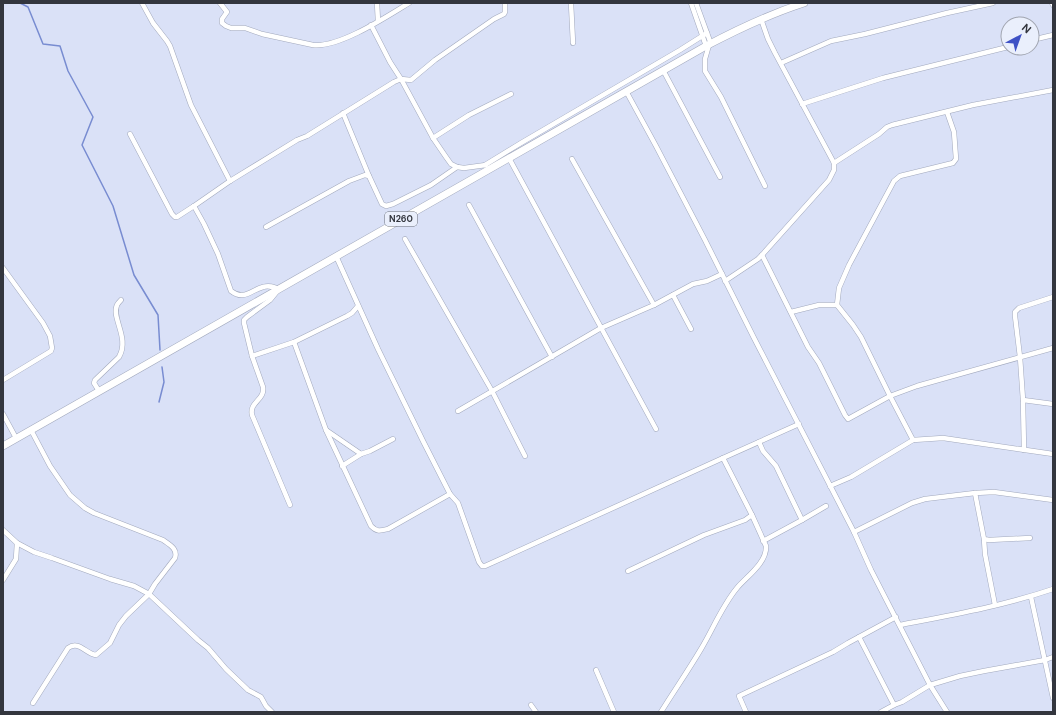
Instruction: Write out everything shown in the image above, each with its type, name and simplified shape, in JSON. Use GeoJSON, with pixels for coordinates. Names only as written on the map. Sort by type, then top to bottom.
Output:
{"type":"FeatureCollection","features":[{"type":"Feature","properties":{"kind":"main road","name":"N260"},"geometry":{"type":"LineString","coordinates":[[3,446],[663,70],[709,45],[761,20],[804,3]]}},
{"type":"Feature","properties":{"kind":"street"},"geometry":{"type":"LineString","coordinates":[[220,3],[227,12],[222,20],[222,23],[226,26],[245,28],[262,34],[324,46],[345,38],[371,25],[409,3]]}},
{"type":"Feature","properties":{"kind":"street"},"geometry":{"type":"LineString","coordinates":[[377,3],[378,21]]}},
{"type":"Feature","properties":{"kind":"street"},"geometry":{"type":"LineString","coordinates":[[130,134],[172,214],[177,217],[230,181],[401,79],[411,80],[436,60],[494,19],[504,14],[506,12],[505,3]]}},
{"type":"Feature","properties":{"kind":"street"},"geometry":{"type":"LineString","coordinates":[[571,3],[573,43]]}},
{"type":"Feature","properties":{"kind":"street"},"geometry":{"type":"LineString","coordinates":[[691,3],[709,45],[705,59],[704,71],[721,98],[765,186]]}},
{"type":"Feature","properties":{"kind":"street"},"geometry":{"type":"LineString","coordinates":[[696,3],[704,34]]}},
{"type":"Feature","properties":{"kind":"street"},"geometry":{"type":"LineString","coordinates":[[781,62],[831,41],[993,3]]}},
{"type":"Feature","properties":{"kind":"street"},"geometry":{"type":"LineString","coordinates":[[144,4],[153,23],[170,46],[191,105],[230,181]]}},
{"type":"Feature","properties":{"kind":"street"},"geometry":{"type":"LineString","coordinates":[[725,281],[762,255],[829,180],[834,170],[834,162],[770,43],[761,20]]}},
{"type":"Feature","properties":{"kind":"street"},"geometry":{"type":"LineString","coordinates":[[371,25],[433,138],[451,164],[464,168],[498,164]]}},
{"type":"Feature","properties":{"kind":"street"},"geometry":{"type":"LineString","coordinates":[[485,166],[528,138],[680,50],[704,34]]}},
{"type":"Feature","properties":{"kind":"street"},"geometry":{"type":"LineString","coordinates":[[1040,38],[1053,35]]}},
{"type":"Feature","properties":{"kind":"street"},"geometry":{"type":"LineString","coordinates":[[802,104],[883,78],[1000,49]]}},
{"type":"Feature","properties":{"kind":"street"},"geometry":{"type":"LineString","coordinates":[[663,70],[720,177]]}},
{"type":"Feature","properties":{"kind":"street"},"geometry":{"type":"LineString","coordinates":[[834,162],[892,125],[973,105],[1053,90]]}},
{"type":"Feature","properties":{"kind":"street"},"geometry":{"type":"LineString","coordinates":[[626,91],[656,146],[799,424],[930,685],[947,712]]}},
{"type":"Feature","properties":{"kind":"street"},"geometry":{"type":"LineString","coordinates":[[433,138],[469,115],[511,94]]}},
{"type":"Feature","properties":{"kind":"street"},"geometry":{"type":"LineString","coordinates":[[914,440],[857,330],[837,305],[839,288],[849,265],[894,181],[900,176],[955,162],[954,132],[947,112]]}},
{"type":"Feature","properties":{"kind":"street"},"geometry":{"type":"LineString","coordinates":[[343,113],[369,176],[382,204],[386,206],[432,185],[457,167]]}},
{"type":"Feature","properties":{"kind":"street"},"geometry":{"type":"LineString","coordinates":[[509,158],[656,429]]}},
{"type":"Feature","properties":{"kind":"street"},"geometry":{"type":"LineString","coordinates":[[572,159],[654,305]]}},
{"type":"Feature","properties":{"kind":"street"},"geometry":{"type":"LineString","coordinates":[[266,227],[349,181],[365,175],[369,176]]}},
{"type":"Feature","properties":{"kind":"street"},"geometry":{"type":"LineString","coordinates":[[469,205],[552,357]]}},
{"type":"Feature","properties":{"kind":"street"},"geometry":{"type":"LineString","coordinates":[[194,206],[218,254],[231,291],[235,294],[246,295],[264,286],[279,288],[270,300],[247,317],[244,320],[244,323],[252,356],[263,387],[262,395],[251,411],[252,415],[290,505]]}},
{"type":"Feature","properties":{"kind":"street"},"geometry":{"type":"LineString","coordinates":[[405,239],[492,391],[524,456]]}},
{"type":"Feature","properties":{"kind":"street"},"geometry":{"type":"LineString","coordinates":[[762,255],[808,347],[819,363],[848,419],[890,396],[917,386],[1053,348]]}},
{"type":"Feature","properties":{"kind":"street"},"geometry":{"type":"LineString","coordinates":[[336,256],[384,364],[450,494],[458,504],[479,562],[482,566],[485,566],[799,424]]}},
{"type":"Feature","properties":{"kind":"street"},"geometry":{"type":"LineString","coordinates":[[3,268],[43,323],[50,336],[52,348],[51,351],[3,380]]}},
{"type":"Feature","properties":{"kind":"street"},"geometry":{"type":"LineString","coordinates":[[458,411],[601,328],[654,305],[693,284],[707,281],[722,274]]}},
{"type":"Feature","properties":{"kind":"street"},"geometry":{"type":"LineString","coordinates":[[673,295],[691,329]]}},
{"type":"Feature","properties":{"kind":"street"},"geometry":{"type":"LineString","coordinates":[[1024,450],[1023,400],[1015,312],[1018,308],[1053,297]]}},
{"type":"Feature","properties":{"kind":"street"},"geometry":{"type":"LineString","coordinates":[[99,391],[94,383],[95,380],[122,353],[122,334],[117,319],[116,309],[121,300]]}},
{"type":"Feature","properties":{"kind":"street"},"geometry":{"type":"LineString","coordinates":[[791,312],[819,305],[837,305]]}},
{"type":"Feature","properties":{"kind":"street"},"geometry":{"type":"LineString","coordinates":[[252,356],[294,342],[347,316],[358,306]]}},
{"type":"Feature","properties":{"kind":"street"},"geometry":{"type":"LineString","coordinates":[[294,342],[326,430],[371,526],[375,530],[380,531],[388,529],[450,494]]}},
{"type":"Feature","properties":{"kind":"street"},"geometry":{"type":"LineString","coordinates":[[1023,400],[1053,404]]}},
{"type":"Feature","properties":{"kind":"street"},"geometry":{"type":"LineString","coordinates":[[3,414],[16,438]]}},
{"type":"Feature","properties":{"kind":"street"},"geometry":{"type":"LineString","coordinates":[[31,430],[50,466],[75,500],[94,513],[163,540],[170,544],[175,549],[176,553],[175,558],[149,594],[126,616],[119,625],[110,643],[96,655],[93,655],[77,645],[72,645],[68,648],[32,703]]}},
{"type":"Feature","properties":{"kind":"street"},"geometry":{"type":"LineString","coordinates":[[326,430],[361,454]]}},
{"type":"Feature","properties":{"kind":"street"},"geometry":{"type":"LineString","coordinates":[[830,486],[851,477],[914,440],[943,438],[1053,454]]}},
{"type":"Feature","properties":{"kind":"street"},"geometry":{"type":"LineString","coordinates":[[342,466],[361,454],[393,439]]}},
{"type":"Feature","properties":{"kind":"street"},"geometry":{"type":"LineString","coordinates":[[759,442],[763,451],[776,466],[802,520]]}},
{"type":"Feature","properties":{"kind":"street"},"geometry":{"type":"LineString","coordinates":[[661,712],[701,649],[734,591],[758,567],[766,551],[766,546],[752,515],[723,458]]}},
{"type":"Feature","properties":{"kind":"street"},"geometry":{"type":"LineString","coordinates":[[854,532],[925,499],[994,492],[1053,500]]}},
{"type":"Feature","properties":{"kind":"street"},"geometry":{"type":"LineString","coordinates":[[974,493],[996,605]]}},
{"type":"Feature","properties":{"kind":"street"},"geometry":{"type":"LineString","coordinates":[[763,540],[826,506]]}},
{"type":"Feature","properties":{"kind":"street"},"geometry":{"type":"LineString","coordinates":[[628,571],[704,535],[745,520],[752,515]]}},
{"type":"Feature","properties":{"kind":"street"},"geometry":{"type":"LineString","coordinates":[[3,530],[17,543],[34,552],[134,586],[149,594],[208,648],[226,669],[248,690],[261,697],[266,706],[272,712]]}},
{"type":"Feature","properties":{"kind":"street"},"geometry":{"type":"LineString","coordinates":[[984,539],[1030,538]]}},
{"type":"Feature","properties":{"kind":"street"},"geometry":{"type":"LineString","coordinates":[[3,580],[16,559],[18,553],[17,543]]}},
{"type":"Feature","properties":{"kind":"street"},"geometry":{"type":"LineString","coordinates":[[900,625],[1031,597],[1053,589]]}},
{"type":"Feature","properties":{"kind":"street"},"geometry":{"type":"LineString","coordinates":[[1031,597],[1053,698]]}},
{"type":"Feature","properties":{"kind":"street"},"geometry":{"type":"LineString","coordinates":[[746,712],[739,696],[833,652],[859,636],[896,617]]}},
{"type":"Feature","properties":{"kind":"street"},"geometry":{"type":"LineString","coordinates":[[859,636],[894,705]]}},
{"type":"Feature","properties":{"kind":"street"},"geometry":{"type":"LineString","coordinates":[[881,712],[902,702],[930,685],[960,676],[1045,660],[1053,657]]}},
{"type":"Feature","properties":{"kind":"street"},"geometry":{"type":"LineString","coordinates":[[596,670],[614,712]]}},
{"type":"Feature","properties":{"kind":"street"},"geometry":{"type":"LineString","coordinates":[[531,705],[536,712]]}},
{"type":"Feature","properties":{"kind":"waterway"},"geometry":{"type":"LineString","coordinates":[[20,3],[28,7],[43,44],[60,46],[68,71],[93,117],[82,145],[113,206],[134,275],[158,315],[160,350]]}},
{"type":"Feature","properties":{"kind":"waterway"},"geometry":{"type":"LineString","coordinates":[[159,402],[164,382],[162,367]]}}]}
